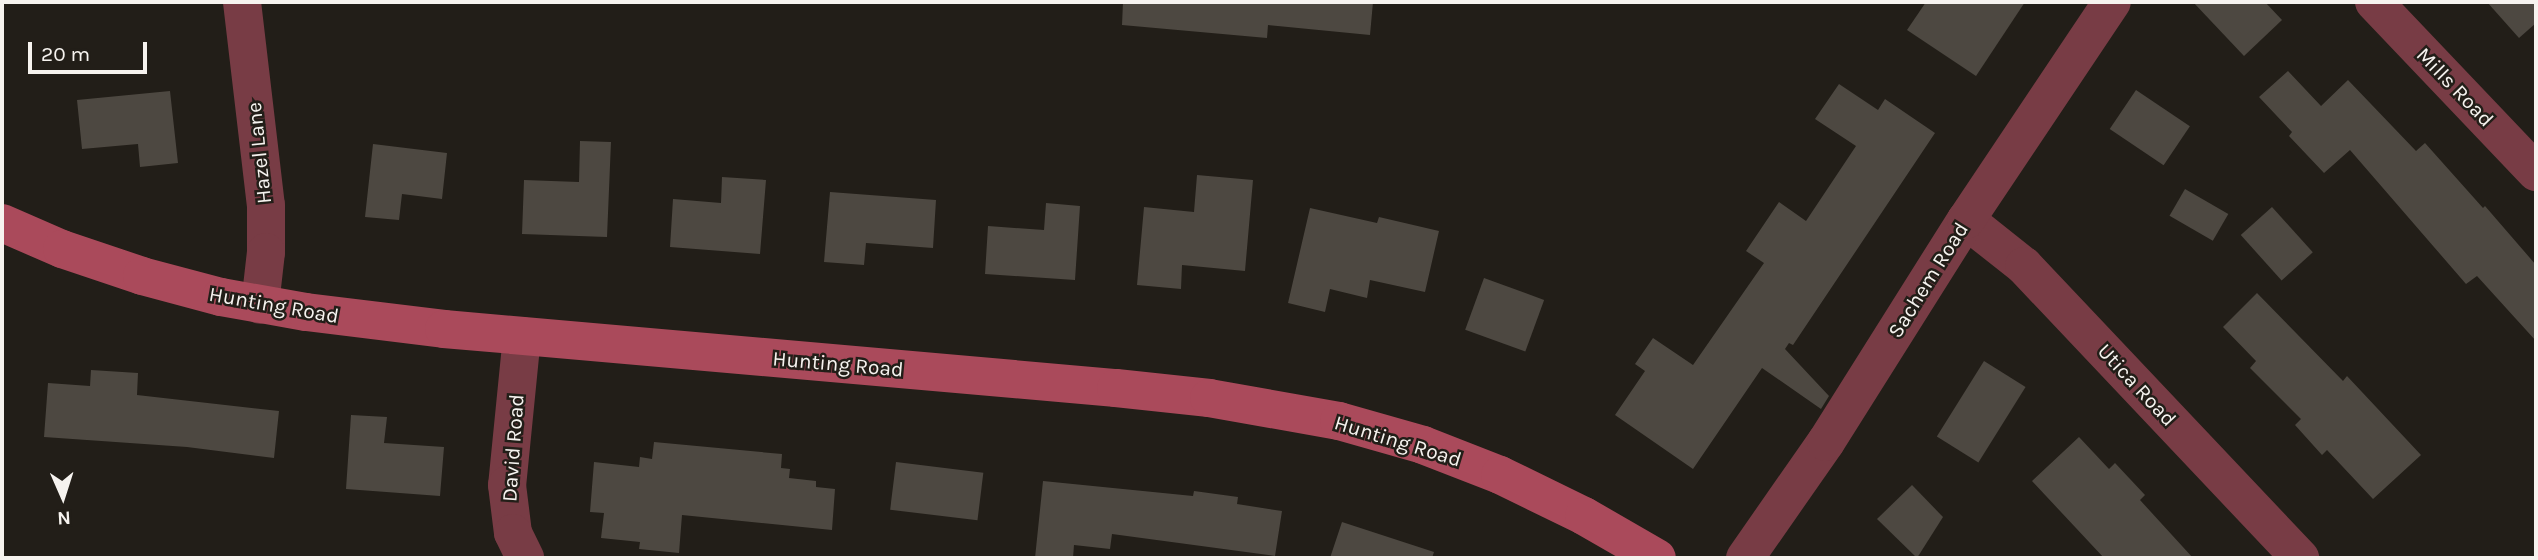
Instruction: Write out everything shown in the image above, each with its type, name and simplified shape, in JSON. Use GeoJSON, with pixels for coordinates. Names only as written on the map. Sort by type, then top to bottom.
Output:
{"type":"FeatureCollection","features":[{"type":"Feature","properties":{"kind":"main road","name":"Hunting Road"},"geometry":{"type":"LineString","coordinates":[[2,223],[121,270],[184,288],[260,304],[397,324],[1116,388],[1298,413],[1379,432],[1461,459],[1584,516],[1657,558]]}},
{"type":"Feature","properties":{"kind":"street","name":"Hazel Lane"},"geometry":{"type":"LineString","coordinates":[[242,2],[266,205],[266,252],[260,304]]}},
{"type":"Feature","properties":{"kind":"street","name":"Sachem Road"},"geometry":{"type":"LineString","coordinates":[[1745,558],[1826,442],[1966,220],[2112,2]]}},
{"type":"Feature","properties":{"kind":"street","name":"Mills Road"},"geometry":{"type":"LineString","coordinates":[[2374,2],[2536,172]]}},
{"type":"Feature","properties":{"kind":"street","name":"Utica Road"},"geometry":{"type":"LineString","coordinates":[[1966,220],[2024,266],[2300,558]]}},
{"type":"Feature","properties":{"kind":"street","name":"David Road"},"geometry":{"type":"LineString","coordinates":[[522,336],[508,485],[513,533],[525,558]]}},
{"type":"Feature","properties":{"kind":"building"},"geometry":{"type":"Polygon","coordinates":[[[1123,2],[1373,2],[1370,35],[1268,25],[1267,38],[1122,25],[1123,2]]]}},
{"type":"Feature","properties":{"kind":"building"},"geometry":{"type":"Polygon","coordinates":[[[1926,2],[2025,2],[1976,76],[1907,30],[1926,2]]]}},
{"type":"Feature","properties":{"kind":"building"},"geometry":{"type":"Polygon","coordinates":[[[2193,2],[2265,2],[2282,20],[2244,56],[2193,2]]]}},
{"type":"Feature","properties":{"kind":"building"},"geometry":{"type":"Polygon","coordinates":[[[2487,2],[2536,2],[2536,23],[2519,38],[2487,2]]]}},
{"type":"Feature","properties":{"kind":"building"},"geometry":{"type":"Polygon","coordinates":[[[2288,71],[2321,106],[2348,80],[2416,151],[2425,143],[2483,208],[2485,206],[2536,265],[2536,341],[2477,276],[2466,284],[2350,150],[2324,173],[2289,136],[2292,132],[2259,97],[2288,71]]]}},
{"type":"Feature","properties":{"kind":"building"},"geometry":{"type":"Polygon","coordinates":[[[1839,84],[1878,110],[1885,99],[1935,133],[1793,345],[1789,343],[1785,349],[1829,396],[1821,409],[1762,368],[1693,469],[1615,415],[1645,371],[1635,364],[1653,338],[1693,365],[1764,263],[1746,251],[1779,202],[1806,221],[1856,146],[1815,119],[1839,84]]]}},
{"type":"Feature","properties":{"kind":"building"},"geometry":{"type":"Polygon","coordinates":[[[2136,90],[2190,126],[2164,165],[2110,129],[2136,90]]]}},
{"type":"Feature","properties":{"kind":"building"},"geometry":{"type":"Polygon","coordinates":[[[170,91],[178,163],[140,167],[138,144],[82,149],[77,100],[170,91]]]}},
{"type":"Feature","properties":{"kind":"building"},"geometry":{"type":"Polygon","coordinates":[[[580,141],[611,142],[607,237],[522,234],[524,180],[579,182],[580,141]]]}},
{"type":"Feature","properties":{"kind":"building"},"geometry":{"type":"Polygon","coordinates":[[[373,144],[447,153],[442,199],[402,194],[399,220],[365,217],[373,144]]]}},
{"type":"Feature","properties":{"kind":"building"},"geometry":{"type":"Polygon","coordinates":[[[1197,175],[1253,180],[1245,271],[1182,265],[1181,289],[1137,285],[1144,207],[1194,212],[1197,175]]]}},
{"type":"Feature","properties":{"kind":"building"},"geometry":{"type":"Polygon","coordinates":[[[722,177],[766,180],[760,254],[670,247],[673,199],[721,203],[722,177]]]}},
{"type":"Feature","properties":{"kind":"building"},"geometry":{"type":"Polygon","coordinates":[[[2185,189],[2228,214],[2213,241],[2170,216],[2185,189]]]}},
{"type":"Feature","properties":{"kind":"building"},"geometry":{"type":"Polygon","coordinates":[[[830,192],[936,200],[933,248],[866,243],[864,265],[824,262],[830,192]]]}},
{"type":"Feature","properties":{"kind":"building"},"geometry":{"type":"Polygon","coordinates":[[[1046,203],[1080,206],[1075,280],[985,274],[988,226],[1044,230],[1046,203]]]}},
{"type":"Feature","properties":{"kind":"building"},"geometry":{"type":"Polygon","coordinates":[[[2272,207],[2313,252],[2282,280],[2241,235],[2272,207]]]}},
{"type":"Feature","properties":{"kind":"building"},"geometry":{"type":"Polygon","coordinates":[[[1310,208],[1377,223],[1379,217],[1439,231],[1425,292],[1370,280],[1367,298],[1330,289],[1325,312],[1288,303],[1310,208]]]}},
{"type":"Feature","properties":{"kind":"building"},"geometry":{"type":"Polygon","coordinates":[[[1484,278],[1544,300],[1525,352],[1465,330],[1484,278]]]}},
{"type":"Feature","properties":{"kind":"building"},"geometry":{"type":"Polygon","coordinates":[[[2257,293],[2343,381],[2347,376],[2421,455],[2373,499],[2327,450],[2322,455],[2295,425],[2301,419],[2250,368],[2256,361],[2223,327],[2257,293]]]}},
{"type":"Feature","properties":{"kind":"building"},"geometry":{"type":"Polygon","coordinates":[[[1984,361],[2026,387],[1978,462],[1937,436],[1984,361]]]}},
{"type":"Feature","properties":{"kind":"building"},"geometry":{"type":"Polygon","coordinates":[[[91,370],[138,373],[137,395],[279,411],[274,458],[187,447],[44,437],[48,383],[90,386],[91,370]]]}},
{"type":"Feature","properties":{"kind":"building"},"geometry":{"type":"Polygon","coordinates":[[[351,415],[387,417],[384,443],[444,447],[440,496],[346,489],[351,415]]]}},
{"type":"Feature","properties":{"kind":"building"},"geometry":{"type":"Polygon","coordinates":[[[2079,437],[2109,469],[2115,463],[2145,495],[2140,500],[2193,558],[2104,558],[2032,481],[2079,437]]]}},
{"type":"Feature","properties":{"kind":"building"},"geometry":{"type":"Polygon","coordinates":[[[654,442],[782,454],[781,468],[790,469],[789,478],[816,481],[816,487],[835,489],[832,530],[682,515],[679,553],[639,549],[640,542],[601,538],[604,513],[590,512],[594,462],[639,467],[640,457],[652,459],[654,442]]]}},
{"type":"Feature","properties":{"kind":"building"},"geometry":{"type":"Polygon","coordinates":[[[896,462],[983,473],[977,520],[890,510],[896,462]]]}},
{"type":"Feature","properties":{"kind":"building"},"geometry":{"type":"Polygon","coordinates":[[[1043,481],[1193,496],[1194,491],[1238,497],[1237,504],[1282,511],[1275,556],[1112,534],[1110,549],[1074,545],[1073,558],[1035,558],[1043,481]]]}},
{"type":"Feature","properties":{"kind":"building"},"geometry":{"type":"Polygon","coordinates":[[[1912,485],[1943,517],[1917,558],[1877,519],[1912,485]]]}},
{"type":"Feature","properties":{"kind":"building"},"geometry":{"type":"Polygon","coordinates":[[[1342,522],[1434,552],[1432,558],[1330,558],[1342,522]]]}}]}
